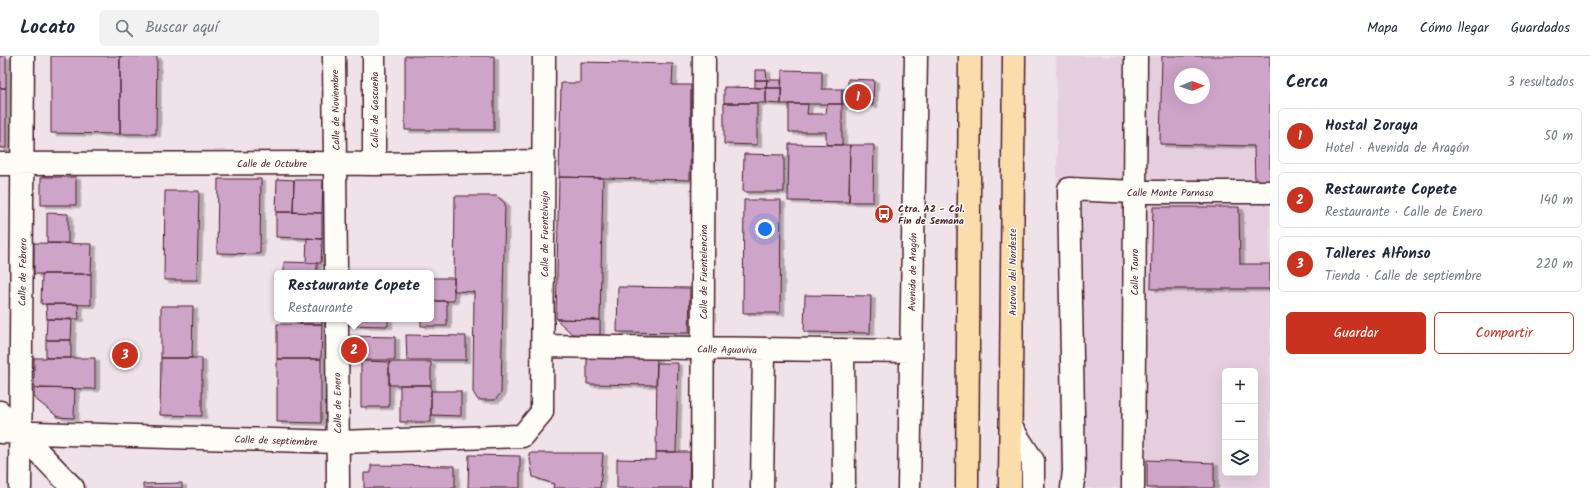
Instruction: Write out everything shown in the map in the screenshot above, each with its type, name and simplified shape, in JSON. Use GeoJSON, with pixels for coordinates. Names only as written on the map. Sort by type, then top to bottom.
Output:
{"type":"FeatureCollection","features":[{"type":"Feature","properties":{"kind":"highway"},"geometry":{"type":"LineString","coordinates":[[967,488],[970,56]]}},
{"type":"Feature","properties":{"kind":"highway","name":"Autovía del Nordeste"},"geometry":{"type":"LineString","coordinates":[[1010,488],[1014,56]]}},
{"type":"Feature","properties":{"kind":"street","name":"Calle de Febrero"},"geometry":{"type":"LineString","coordinates":[[20,488],[10,432],[23,165],[23,56]]}},
{"type":"Feature","properties":{"kind":"street","name":"Calle de Noviembre"},"geometry":{"type":"LineString","coordinates":[[334,56],[335,164]]}},
{"type":"Feature","properties":{"kind":"street","name":"Calle de Gascueña"},"geometry":{"type":"LineString","coordinates":[[374,56],[374,164]]}},
{"type":"Feature","properties":{"kind":"street","name":"Calle de Fuentelviejo"},"geometry":{"type":"LineString","coordinates":[[542,412],[544,56]]}},
{"type":"Feature","properties":{"kind":"street","name":"Calle de Fuentelencina"},"geometry":{"type":"LineString","coordinates":[[702,488],[704,56]]}},
{"type":"Feature","properties":{"kind":"street","name":"Avenida de Aragón"},"geometry":{"type":"LineString","coordinates":[[909,488],[916,56]]}},
{"type":"Feature","properties":{"kind":"street","name":"Calle Tauro"},"geometry":{"type":"LineString","coordinates":[[1133,488],[1136,56]]}},
{"type":"Feature","properties":{"kind":"street","name":"Calle de Octubre"},"geometry":{"type":"LineString","coordinates":[[0,164],[374,164],[544,161]]}},
{"type":"Feature","properties":{"kind":"street"},"geometry":{"type":"LineString","coordinates":[[335,164],[336,270]]}},
{"type":"Feature","properties":{"kind":"street","name":"Calle Monte Parnaso"},"geometry":{"type":"LineString","coordinates":[[1072,488],[1074,471],[1069,188],[1134,192],[1270,192]]}},
{"type":"Feature","properties":{"kind":"street","name":"Calle de Enero"},"geometry":{"type":"LineString","coordinates":[[337,322],[338,488]]}},
{"type":"Feature","properties":{"kind":"street","name":"Calle Aguaviva"},"geometry":{"type":"LineString","coordinates":[[543,346],[911,351]]}},
{"type":"Feature","properties":{"kind":"street"},"geometry":{"type":"LineString","coordinates":[[762,488],[764,349]]}},
{"type":"Feature","properties":{"kind":"street"},"geometry":{"type":"LineString","coordinates":[[843,350],[844,488]]}},
{"type":"Feature","properties":{"kind":"street"},"geometry":{"type":"LineString","coordinates":[[0,412],[10,432],[73,488]]}},
{"type":"Feature","properties":{"kind":"street","name":"Calle de septiembre"},"geometry":{"type":"LineString","coordinates":[[10,432],[338,442],[522,436],[542,412]]}},
{"type":"Feature","properties":{"kind":"street"},"geometry":{"type":"LineString","coordinates":[[1011,428],[1033,461],[1033,488]]}},
{"type":"Feature","properties":{"kind":"shaded area"},"geometry":{"type":"Polygon","coordinates":[[[1056,56],[1270,56],[1270,488],[1060,488],[1056,56]]]}},
{"type":"Feature","properties":{"kind":"building"},"geometry":{"type":"Polygon","coordinates":[[[0,56],[6,56],[6,88],[0,88],[0,56]]]}},
{"type":"Feature","properties":{"kind":"building"},"geometry":{"type":"Polygon","coordinates":[[[51,56],[120,56],[120,134],[51,133],[51,56]]]}},
{"type":"Feature","properties":{"kind":"building"},"geometry":{"type":"Polygon","coordinates":[[[120,56],[157,56],[156,134],[120,134],[120,56]]]}},
{"type":"Feature","properties":{"kind":"building"},"geometry":{"type":"Polygon","coordinates":[[[405,56],[494,56],[494,130],[405,130],[405,56]]]}},
{"type":"Feature","properties":{"kind":"building"},"geometry":{"type":"Polygon","coordinates":[[[1162,56],[1270,56],[1270,183],[1255,183],[1254,146],[1160,144],[1162,56]]]}},
{"type":"Feature","properties":{"kind":"building"},"geometry":{"type":"Polygon","coordinates":[[[580,62],[673,64],[672,85],[691,85],[690,180],[559,177],[561,83],[580,83],[580,62]]]}},
{"type":"Feature","properties":{"kind":"building"},"geometry":{"type":"Polygon","coordinates":[[[755,70],[766,70],[767,80],[755,80],[755,70]]]}},
{"type":"Feature","properties":{"kind":"building"},"geometry":{"type":"Polygon","coordinates":[[[782,70],[822,71],[822,89],[842,89],[842,104],[781,104],[782,70]]]}},
{"type":"Feature","properties":{"kind":"building"},"geometry":{"type":"Polygon","coordinates":[[[848,79],[874,80],[873,105],[842,104],[842,89],[848,89],[848,79]]]}},
{"type":"Feature","properties":{"kind":"building"},"geometry":{"type":"Polygon","coordinates":[[[755,80],[767,80],[766,88],[755,88],[755,80]]]}},
{"type":"Feature","properties":{"kind":"building"},"geometry":{"type":"Polygon","coordinates":[[[767,80],[781,80],[781,88],[766,88],[767,80]]]}},
{"type":"Feature","properties":{"kind":"building"},"geometry":{"type":"Polygon","coordinates":[[[724,87],[766,88],[766,103],[724,103],[724,87]]]}},
{"type":"Feature","properties":{"kind":"building"},"geometry":{"type":"Polygon","coordinates":[[[0,88],[6,88],[6,148],[0,148],[0,88]]]}},
{"type":"Feature","properties":{"kind":"building"},"geometry":{"type":"Polygon","coordinates":[[[766,88],[781,88],[781,104],[766,103],[766,88]]]}},
{"type":"Feature","properties":{"kind":"building"},"geometry":{"type":"Polygon","coordinates":[[[724,103],[757,103],[757,145],[724,144],[724,103]]]}},
{"type":"Feature","properties":{"kind":"building"},"geometry":{"type":"Polygon","coordinates":[[[789,104],[808,104],[807,114],[826,114],[827,104],[842,104],[842,145],[826,145],[826,132],[789,132],[789,104]]]}},
{"type":"Feature","properties":{"kind":"building"},"geometry":{"type":"Polygon","coordinates":[[[789,144],[850,145],[849,202],[788,201],[789,144]]]}},
{"type":"Feature","properties":{"kind":"building"},"geometry":{"type":"Polygon","coordinates":[[[850,145],[874,145],[873,202],[849,202],[850,145]]]}},
{"type":"Feature","properties":{"kind":"building"},"geometry":{"type":"Polygon","coordinates":[[[744,154],[784,155],[784,192],[743,192],[744,154]]]}},
{"type":"Feature","properties":{"kind":"building"},"geometry":{"type":"Polygon","coordinates":[[[41,177],[76,177],[76,205],[41,205],[41,177]]]}},
{"type":"Feature","properties":{"kind":"building"},"geometry":{"type":"Polygon","coordinates":[[[559,177],[603,178],[600,320],[556,319],[559,177]]]}},
{"type":"Feature","properties":{"kind":"building"},"geometry":{"type":"Polygon","coordinates":[[[218,179],[261,179],[260,254],[217,253],[218,179]]]}},
{"type":"Feature","properties":{"kind":"building"},"geometry":{"type":"Polygon","coordinates":[[[277,179],[294,180],[293,212],[276,212],[277,179]]]}},
{"type":"Feature","properties":{"kind":"building"},"geometry":{"type":"Polygon","coordinates":[[[294,180],[323,180],[322,213],[293,212],[294,180]]]}},
{"type":"Feature","properties":{"kind":"building"},"geometry":{"type":"Polygon","coordinates":[[[165,191],[199,191],[197,280],[164,280],[165,191]]]}},
{"type":"Feature","properties":{"kind":"building"},"geometry":{"type":"Polygon","coordinates":[[[455,196],[497,196],[505,203],[501,393],[495,400],[478,400],[473,392],[474,292],[454,291],[455,196]]]}},
{"type":"Feature","properties":{"kind":"building"},"geometry":{"type":"Polygon","coordinates":[[[744,200],[781,200],[780,313],[743,313],[744,200]]]}},
{"type":"Feature","properties":{"kind":"building"},"geometry":{"type":"Polygon","coordinates":[[[1153,207],[1239,207],[1240,264],[1270,264],[1270,289],[1151,289],[1153,207]]]}},
{"type":"Feature","properties":{"kind":"building"},"geometry":{"type":"Polygon","coordinates":[[[276,212],[322,213],[322,239],[276,237],[276,212]]]}},
{"type":"Feature","properties":{"kind":"building"},"geometry":{"type":"Polygon","coordinates":[[[47,213],[68,214],[68,243],[47,243],[47,213]]]}},
{"type":"Feature","properties":{"kind":"building"},"geometry":{"type":"Polygon","coordinates":[[[307,238],[322,239],[321,263],[306,263],[307,238]]]}},
{"type":"Feature","properties":{"kind":"building"},"geometry":{"type":"Polygon","coordinates":[[[34,243],[92,244],[91,274],[34,274],[34,243]]]}},
{"type":"Feature","properties":{"kind":"building"},"geometry":{"type":"Polygon","coordinates":[[[284,262],[317,263],[317,270],[284,270],[284,262]]]}},
{"type":"Feature","properties":{"kind":"building"},"geometry":{"type":"Polygon","coordinates":[[[42,274],[91,274],[91,305],[41,304],[42,274]]]}},
{"type":"Feature","properties":{"kind":"building"},"geometry":{"type":"Polygon","coordinates":[[[434,278],[454,278],[454,301],[434,301],[434,278]]]}},
{"type":"Feature","properties":{"kind":"building"},"geometry":{"type":"Polygon","coordinates":[[[618,287],[690,288],[689,333],[617,332],[618,287]]]}},
{"type":"Feature","properties":{"kind":"building"},"geometry":{"type":"Polygon","coordinates":[[[805,295],[871,296],[870,333],[804,332],[805,295]]]}},
{"type":"Feature","properties":{"kind":"building"},"geometry":{"type":"Polygon","coordinates":[[[434,301],[447,301],[447,326],[421,326],[421,322],[434,322],[434,301]]]}},
{"type":"Feature","properties":{"kind":"building"},"geometry":{"type":"Polygon","coordinates":[[[46,304],[78,304],[79,319],[47,319],[46,304]]]}},
{"type":"Feature","properties":{"kind":"building"},"geometry":{"type":"Polygon","coordinates":[[[161,306],[193,306],[192,358],[161,358],[161,306]]]}},
{"type":"Feature","properties":{"kind":"building"},"geometry":{"type":"Polygon","coordinates":[[[47,319],[72,320],[71,340],[46,340],[47,319]]]}},
{"type":"Feature","properties":{"kind":"building"},"geometry":{"type":"Polygon","coordinates":[[[556,319],[600,320],[600,335],[572,334],[556,319]]]}},
{"type":"Feature","properties":{"kind":"building"},"geometry":{"type":"Polygon","coordinates":[[[300,322],[322,322],[322,324],[300,324],[300,322]]]}},
{"type":"Feature","properties":{"kind":"building"},"geometry":{"type":"Polygon","coordinates":[[[348,322],[388,322],[388,326],[347,325],[348,322]]]}},
{"type":"Feature","properties":{"kind":"building"},"geometry":{"type":"Polygon","coordinates":[[[277,324],[322,324],[321,359],[277,359],[277,324]]]}},
{"type":"Feature","properties":{"kind":"building"},"geometry":{"type":"Polygon","coordinates":[[[406,335],[466,336],[466,360],[407,360],[406,335]]]}},
{"type":"Feature","properties":{"kind":"building"},"geometry":{"type":"Polygon","coordinates":[[[347,336],[395,337],[395,360],[347,360],[347,336]]]}},
{"type":"Feature","properties":{"kind":"building"},"geometry":{"type":"Polygon","coordinates":[[[46,340],[71,340],[71,358],[46,358],[46,340]]]}},
{"type":"Feature","properties":{"kind":"building"},"geometry":{"type":"Polygon","coordinates":[[[587,357],[657,358],[656,385],[587,384],[587,357]]]}},
{"type":"Feature","properties":{"kind":"building"},"geometry":{"type":"Polygon","coordinates":[[[34,358],[95,358],[95,389],[34,388],[34,358]]]}},
{"type":"Feature","properties":{"kind":"building"},"geometry":{"type":"Polygon","coordinates":[[[161,358],[202,358],[202,416],[160,415],[161,358]]]}},
{"type":"Feature","properties":{"kind":"building"},"geometry":{"type":"Polygon","coordinates":[[[277,359],[321,359],[321,423],[277,422],[277,359]]]}},
{"type":"Feature","properties":{"kind":"building"},"geometry":{"type":"Polygon","coordinates":[[[361,361],[389,362],[389,407],[361,407],[361,361]]]}},
{"type":"Feature","properties":{"kind":"building"},"geometry":{"type":"Polygon","coordinates":[[[389,362],[431,362],[431,385],[389,385],[389,362]]]}},
{"type":"Feature","properties":{"kind":"building"},"geometry":{"type":"Polygon","coordinates":[[[657,363],[678,363],[676,452],[656,452],[657,363]]]}},
{"type":"Feature","properties":{"kind":"building"},"geometry":{"type":"Polygon","coordinates":[[[400,385],[431,385],[431,422],[400,422],[400,385]]]}},
{"type":"Feature","properties":{"kind":"building"},"geometry":{"type":"Polygon","coordinates":[[[34,388],[75,389],[74,418],[58,417],[34,398],[34,388]]]}},
{"type":"Feature","properties":{"kind":"building"},"geometry":{"type":"Polygon","coordinates":[[[431,391],[461,391],[461,416],[431,415],[431,391]]]}},
{"type":"Feature","properties":{"kind":"building"},"geometry":{"type":"Polygon","coordinates":[[[656,452],[690,452],[689,488],[617,488],[617,459],[656,460],[656,452]]]}},
{"type":"Feature","properties":{"kind":"building"},"geometry":{"type":"Polygon","coordinates":[[[529,453],[603,453],[600,488],[553,488],[554,484],[533,477],[529,453]]]}},
{"type":"Feature","properties":{"kind":"building"},"geometry":{"type":"Polygon","coordinates":[[[469,455],[520,456],[520,488],[468,488],[469,455]]]}},
{"type":"Feature","properties":{"kind":"building"},"geometry":{"type":"Polygon","coordinates":[[[1147,460],[1214,463],[1214,488],[1147,488],[1147,460]]]}},
{"type":"Feature","properties":{"kind":"building"},"geometry":{"type":"Polygon","coordinates":[[[371,465],[455,466],[455,488],[364,488],[364,473],[371,473],[371,465]]]}},
{"type":"Feature","properties":{"kind":"building"},"geometry":{"type":"Polygon","coordinates":[[[182,483],[182,488],[143,488],[143,484],[182,483]]]}},
{"type":"Feature","properties":{"kind":"place","name":"Hostal Zoraya"},"geometry":{"type":"Point","coordinates":[858,97]}},
{"type":"Feature","properties":{"kind":"place","name":"Ctra. A2 - Col. Fin de Semana"},"geometry":{"type":"Point","coordinates":[884,214]}},
{"type":"Feature","properties":{"kind":"place","name":"Restaurante Copete"},"geometry":{"type":"Point","coordinates":[354,350]}},
{"type":"Feature","properties":{"kind":"place","name":"Talleres Alfonso"},"geometry":{"type":"Point","coordinates":[125,355]}}]}
